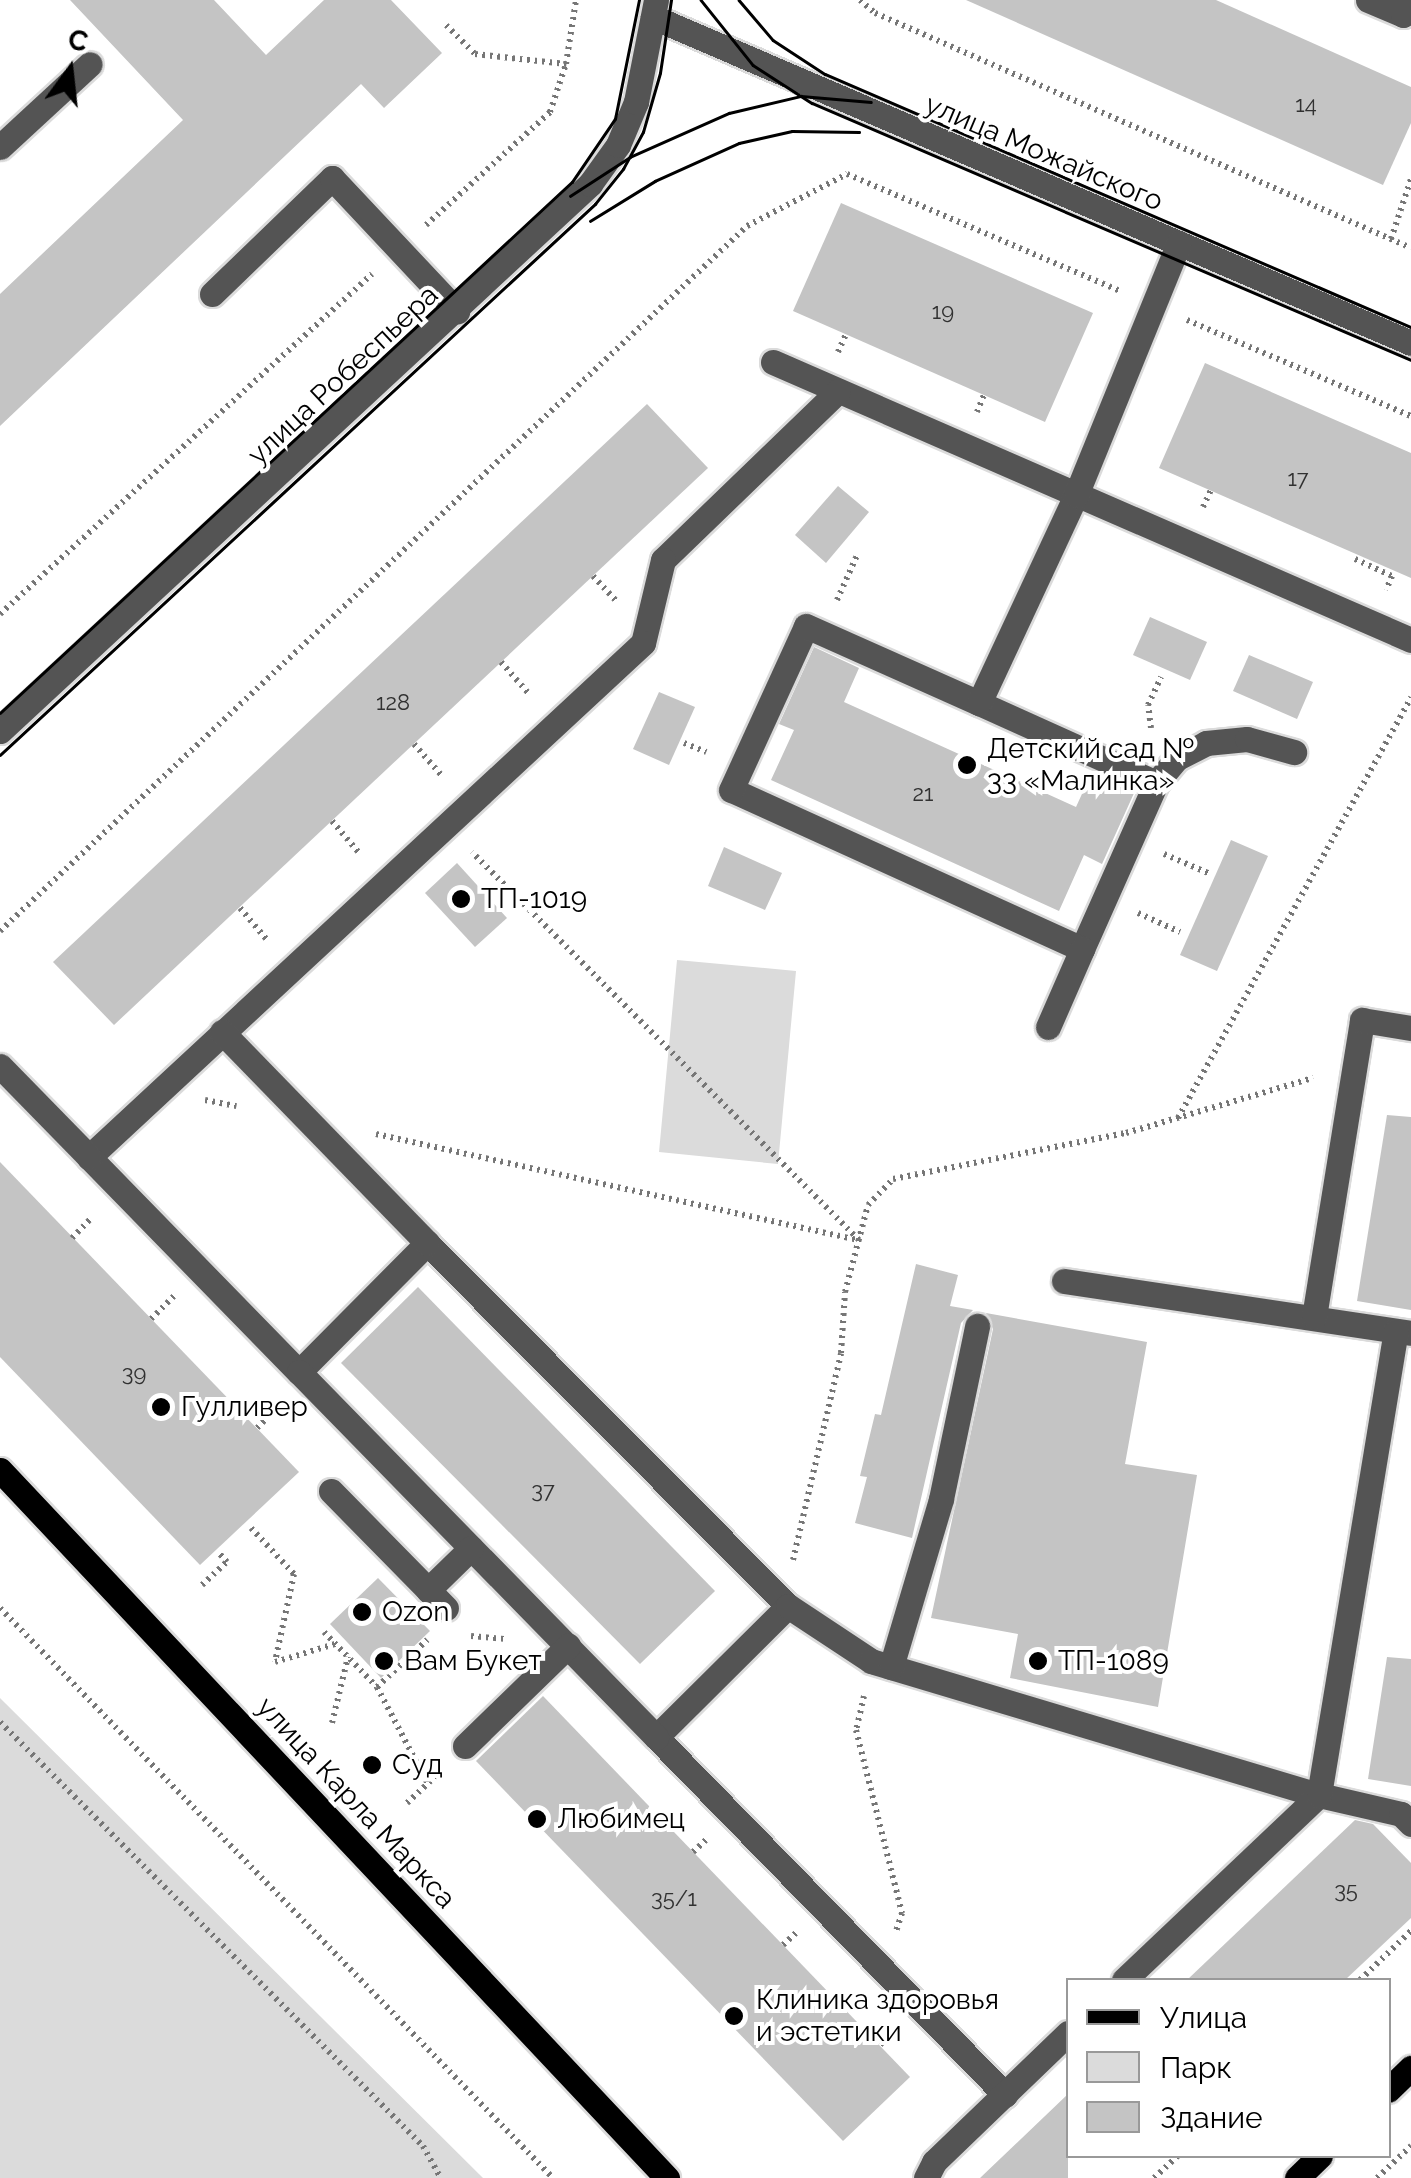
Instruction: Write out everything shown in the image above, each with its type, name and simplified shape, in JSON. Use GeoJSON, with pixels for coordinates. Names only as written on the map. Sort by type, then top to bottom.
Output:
{"type":"FeatureCollection","features":[{"type":"Feature","properties":{"kind":"main road","name":"улица Карла Маркса"},"geometry":{"type":"LineString","coordinates":[[0,1470],[667,2178]]}},
{"type":"Feature","properties":{"kind":"main road"},"geometry":{"type":"LineString","coordinates":[[1391,2087],[1411,2068]]}},
{"type":"Feature","properties":{"kind":"main road"},"geometry":{"type":"LineString","coordinates":[[1297,2178],[1318,2158]]}},
{"type":"Feature","properties":{"kind":"street"},"geometry":{"type":"LineString","coordinates":[[1368,0],[1403,15],[1403,0]]}},
{"type":"Feature","properties":{"kind":"street","name":"улица Можайского"},"geometry":{"type":"LineString","coordinates":[[654,9],[1411,343]]}},
{"type":"Feature","properties":{"kind":"street","name":"улица Робеспьера"},"geometry":{"type":"LineString","coordinates":[[0,731],[590,184],[618,144],[636,102],[654,9]]}},
{"type":"Feature","properties":{"kind":"street"},"geometry":{"type":"LineString","coordinates":[[0,147],[90,64]]}},
{"type":"Feature","properties":{"kind":"street"},"geometry":{"type":"LineString","coordinates":[[212,294],[332,178],[457,311]]}},
{"type":"Feature","properties":{"kind":"street"},"geometry":{"type":"LineString","coordinates":[[979,703],[1076,494],[1179,243]]}},
{"type":"Feature","properties":{"kind":"street"},"geometry":{"type":"LineString","coordinates":[[774,362],[1411,640]]}},
{"type":"Feature","properties":{"kind":"street"},"geometry":{"type":"LineString","coordinates":[[89,1157],[644,643],[663,560],[838,390]]}},
{"type":"Feature","properties":{"kind":"street"},"geometry":{"type":"LineString","coordinates":[[1082,948],[731,790],[806,626],[1156,782]]}},
{"type":"Feature","properties":{"kind":"street"},"geometry":{"type":"LineString","coordinates":[[1048,1027],[1156,782],[1177,758],[1206,743],[1246,739],[1294,752]]}},
{"type":"Feature","properties":{"kind":"street"},"geometry":{"type":"LineString","coordinates":[[1314,1318],[1362,1020],[1411,1028]]}},
{"type":"Feature","properties":{"kind":"street"},"geometry":{"type":"LineString","coordinates":[[222,1032],[785,1603],[881,1664],[1319,1795],[1401,1814],[1411,1824]]}},
{"type":"Feature","properties":{"kind":"street"},"geometry":{"type":"LineString","coordinates":[[0,1066],[1004,2094]]}},
{"type":"Feature","properties":{"kind":"street"},"geometry":{"type":"LineString","coordinates":[[299,1372],[427,1243]]}},
{"type":"Feature","properties":{"kind":"street"},"geometry":{"type":"LineString","coordinates":[[1064,1281],[1404,1332],[1319,1795],[1126,1978]]}},
{"type":"Feature","properties":{"kind":"street"},"geometry":{"type":"LineString","coordinates":[[881,1664],[942,1499],[977,1326]]}},
{"type":"Feature","properties":{"kind":"street"},"geometry":{"type":"LineString","coordinates":[[331,1491],[437,1610],[472,1548]]}},
{"type":"Feature","properties":{"kind":"street"},"geometry":{"type":"LineString","coordinates":[[656,1736],[785,1603]]}},
{"type":"Feature","properties":{"kind":"street"},"geometry":{"type":"LineString","coordinates":[[466,1746],[568,1646]]}},
{"type":"Feature","properties":{"kind":"street"},"geometry":{"type":"LineString","coordinates":[[926,2178],[934,2162],[1066,2036]]}},
{"type":"Feature","properties":{"kind":"path"},"geometry":{"type":"LineString","coordinates":[[0,614],[550,112],[566,64],[576,0]]}},
{"type":"Feature","properties":{"kind":"path"},"geometry":{"type":"LineString","coordinates":[[860,0],[876,14],[1411,248]]}},
{"type":"Feature","properties":{"kind":"path"},"geometry":{"type":"LineString","coordinates":[[446,24],[474,54],[566,64]]}},
{"type":"Feature","properties":{"kind":"path"},"geometry":{"type":"LineString","coordinates":[[0,932],[748,226],[846,174],[1411,416]]}},
{"type":"Feature","properties":{"kind":"path"},"geometry":{"type":"LineString","coordinates":[[1391,239],[1411,178]]}},
{"type":"Feature","properties":{"kind":"path"},"geometry":{"type":"LineString","coordinates":[[823,633],[858,553]]}},
{"type":"Feature","properties":{"kind":"path"},"geometry":{"type":"LineString","coordinates":[[1355,558],[1392,576]]}},
{"type":"Feature","properties":{"kind":"path"},"geometry":{"type":"LineString","coordinates":[[593,576],[620,606]]}},
{"type":"Feature","properties":{"kind":"path"},"geometry":{"type":"LineString","coordinates":[[501,662],[540,706]]}},
{"type":"Feature","properties":{"kind":"path"},"geometry":{"type":"LineString","coordinates":[[1177,1119],[1411,696]]}},
{"type":"Feature","properties":{"kind":"path"},"geometry":{"type":"LineString","coordinates":[[414,744],[452,787]]}},
{"type":"Feature","properties":{"kind":"path"},"geometry":{"type":"LineString","coordinates":[[332,821],[368,864]]}},
{"type":"Feature","properties":{"kind":"path"},"geometry":{"type":"LineString","coordinates":[[446,826],[859,1240]]}},
{"type":"Feature","properties":{"kind":"path"},"geometry":{"type":"LineString","coordinates":[[240,908],[276,949]]}},
{"type":"Feature","properties":{"kind":"path"},"geometry":{"type":"LineString","coordinates":[[785,1603],[841,1353],[845,1292],[868,1205],[893,1180],[1177,1119],[1264,1096],[1356,1062]]}},
{"type":"Feature","properties":{"kind":"path"},"geometry":{"type":"LineString","coordinates":[[159,1091],[307,1119],[859,1240]]}},
{"type":"Feature","properties":{"kind":"path"},"geometry":{"type":"LineString","coordinates":[[251,1528],[294,1574],[275,1662],[336,1644]]}},
{"type":"Feature","properties":{"kind":"path"},"geometry":{"type":"LineString","coordinates":[[202,1586],[228,1562],[220,1552]]}},
{"type":"Feature","properties":{"kind":"path"},"geometry":{"type":"LineString","coordinates":[[0,1608],[553,2178]]}},
{"type":"Feature","properties":{"kind":"path"},"geometry":{"type":"LineString","coordinates":[[377,1687],[437,1610]]}},
{"type":"Feature","properties":{"kind":"path"},"geometry":{"type":"LineString","coordinates":[[324,1632],[377,1687],[428,1784]]}},
{"type":"Feature","properties":{"kind":"path"},"geometry":{"type":"LineString","coordinates":[[455,1634],[568,1646]]}},
{"type":"Feature","properties":{"kind":"path"},"geometry":{"type":"LineString","coordinates":[[332,1723],[348,1658]]}},
{"type":"Feature","properties":{"kind":"path"},"geometry":{"type":"LineString","coordinates":[[881,1664],[856,1730],[902,1913],[886,1972]]}},
{"type":"Feature","properties":{"kind":"path"},"geometry":{"type":"LineString","coordinates":[[0,1722],[423,2146],[441,2178]]}},
{"type":"Feature","properties":{"kind":"path"},"geometry":{"type":"LineString","coordinates":[[1362,1978],[1411,1931]]}},
{"type":"Feature","properties":{"kind":"path"},"geometry":{"type":"LineString","coordinates":[[1377,2178],[1411,2146]]}},
{"type":"Feature","properties":{"kind":"path"},"geometry":{"type":"LineString","coordinates":[[1154,2178],[1176,2158]]}},
{"type":"Feature","properties":{"kind":"green space"},"geometry":{"type":"Polygon","coordinates":[[[677,960],[796,971],[778,1164],[659,1152],[677,960]]]}},
{"type":"Feature","properties":{"kind":"green space"},"geometry":{"type":"Polygon","coordinates":[[[0,1698],[483,2178],[0,2178],[0,1698]]]}},
{"type":"Feature","properties":{"kind":"building"},"geometry":{"type":"Polygon","coordinates":[[[70,0],[214,0],[266,55],[324,0],[391,0],[442,53],[384,108],[361,84],[0,426],[0,294],[183,120],[70,0]]]}},
{"type":"Feature","properties":{"kind":"building"},"geometry":{"type":"Polygon","coordinates":[[[966,0],[1216,0],[1411,87],[1411,123],[1383,185],[966,0]]]}},
{"type":"Feature","properties":{"kind":"building"},"geometry":{"type":"Polygon","coordinates":[[[841,203],[1093,313],[1045,422],[793,311],[841,203]]]}},
{"type":"Feature","properties":{"kind":"building"},"geometry":{"type":"Polygon","coordinates":[[[1205,363],[1411,453],[1411,578],[1159,468],[1205,363]]]}},
{"type":"Feature","properties":{"kind":"building"},"geometry":{"type":"Polygon","coordinates":[[[647,404],[708,468],[114,1025],[53,962],[647,404]]]}},
{"type":"Feature","properties":{"kind":"building"},"geometry":{"type":"Polygon","coordinates":[[[838,486],[869,512],[826,563],[795,535],[838,486]]]}},
{"type":"Feature","properties":{"kind":"building"},"geometry":{"type":"Polygon","coordinates":[[[1150,617],[1207,642],[1190,680],[1133,655],[1150,617]]]}},
{"type":"Feature","properties":{"kind":"building"},"geometry":{"type":"Polygon","coordinates":[[[814,647],[859,668],[844,702],[1076,807],[1092,772],[1135,791],[1102,864],[1084,855],[1059,911],[771,780],[794,730],[779,724],[814,647]]]}},
{"type":"Feature","properties":{"kind":"building"},"geometry":{"type":"Polygon","coordinates":[[[1249,655],[1313,682],[1297,719],[1233,691],[1249,655]]]}},
{"type":"Feature","properties":{"kind":"building"},"geometry":{"type":"Polygon","coordinates":[[[659,692],[695,707],[669,765],[633,749],[659,692]]]}},
{"type":"Feature","properties":{"kind":"building"},"geometry":{"type":"Polygon","coordinates":[[[1231,840],[1268,856],[1217,971],[1180,955],[1231,840]]]}},
{"type":"Feature","properties":{"kind":"building"},"geometry":{"type":"Polygon","coordinates":[[[724,847],[782,873],[765,910],[708,886],[724,847]]]}},
{"type":"Feature","properties":{"kind":"building","name":"ТП-1019"},"geometry":{"type":"Polygon","coordinates":[[[457,863],[507,918],[475,947],[425,893],[457,863]]]}},
{"type":"Feature","properties":{"kind":"building"},"geometry":{"type":"Polygon","coordinates":[[[1387,1115],[1411,1117],[1411,1310],[1357,1301],[1387,1115]]]}},
{"type":"Feature","properties":{"kind":"building"},"geometry":{"type":"Polygon","coordinates":[[[0,1162],[299,1472],[200,1565],[0,1357],[0,1162]]]}},
{"type":"Feature","properties":{"kind":"building"},"geometry":{"type":"Polygon","coordinates":[[[916,1264],[958,1275],[950,1306],[973,1310],[961,1323],[912,1538],[855,1523],[867,1477],[860,1476],[875,1414],[881,1415],[916,1264]]]}},
{"type":"Feature","properties":{"kind":"building"},"geometry":{"type":"Polygon","coordinates":[[[418,1287],[715,1591],[640,1664],[341,1363],[418,1287]]]}},
{"type":"Feature","properties":{"kind":"building"},"geometry":{"type":"Polygon","coordinates":[[[986,1313],[1147,1342],[1125,1464],[1197,1475],[1158,1707],[1010,1678],[1018,1634],[931,1618],[993,1329],[986,1313]]]}},
{"type":"Feature","properties":{"kind":"building"},"geometry":{"type":"Polygon","coordinates":[[[378,1578],[430,1631],[381,1678],[330,1624],[378,1578]]]}},
{"type":"Feature","properties":{"kind":"building"},"geometry":{"type":"Polygon","coordinates":[[[1387,1657],[1411,1659],[1411,1786],[1368,1779],[1387,1657]]]}},
{"type":"Feature","properties":{"kind":"building"},"geometry":{"type":"Polygon","coordinates":[[[543,1696],[910,2077],[843,2141],[476,1761],[543,1696]]]}},
{"type":"Feature","properties":{"kind":"building"},"geometry":{"type":"Polygon","coordinates":[[[1355,1820],[1373,1824],[1411,1863],[1411,1918],[1347,1978],[1189,1978],[1355,1820]]]}},
{"type":"Feature","properties":{"kind":"building"},"geometry":{"type":"Polygon","coordinates":[[[1066,2096],[1068,2178],[980,2178],[1066,2096]]]}},
{"type":"Feature","properties":{"kind":"tram line"},"geometry":{"type":"LineString","coordinates":[[0,713],[572,182],[615,119],[639,0]]}},
{"type":"Feature","properties":{"kind":"tram line"},"geometry":{"type":"LineString","coordinates":[[0,755],[595,204],[623,169],[643,132],[660,73],[671,0]]}},
{"type":"Feature","properties":{"kind":"tram line"},"geometry":{"type":"LineString","coordinates":[[701,0],[753,65],[812,103],[1411,360]]}},
{"type":"Feature","properties":{"kind":"tram line"},"geometry":{"type":"LineString","coordinates":[[739,0],[773,40],[825,74],[1411,327]]}},
{"type":"Feature","properties":{"kind":"tram line"},"geometry":{"type":"LineString","coordinates":[[570,196],[630,157],[729,113],[801,96],[871,102]]}},
{"type":"Feature","properties":{"kind":"tram line"},"geometry":{"type":"LineString","coordinates":[[590,221],[655,181],[739,143],[792,131],[859,132]]}},
{"type":"Feature","properties":{"kind":"place","name":"Детский сад № 33 «Малинка»"},"geometry":{"type":"Point","coordinates":[967,765]}},
{"type":"Feature","properties":{"kind":"place","name":"ТП-1019"},"geometry":{"type":"Point","coordinates":[461,899]}},
{"type":"Feature","properties":{"kind":"place","name":"Гулливер"},"geometry":{"type":"Point","coordinates":[161,1407]}},
{"type":"Feature","properties":{"kind":"place","name":"Ozon"},"geometry":{"type":"Point","coordinates":[362,1612]}},
{"type":"Feature","properties":{"kind":"place","name":"Вам Букет"},"geometry":{"type":"Point","coordinates":[384,1661]}},
{"type":"Feature","properties":{"kind":"place","name":"ТП-1089"},"geometry":{"type":"Point","coordinates":[1038,1661]}},
{"type":"Feature","properties":{"kind":"place","name":"Суд"},"geometry":{"type":"Point","coordinates":[372,1765]}},
{"type":"Feature","properties":{"kind":"place","name":"Любимец"},"geometry":{"type":"Point","coordinates":[537,1819]}},
{"type":"Feature","properties":{"kind":"place","name":"Клиника здоровья и эстетики"},"geometry":{"type":"Point","coordinates":[734,2016]}}]}
